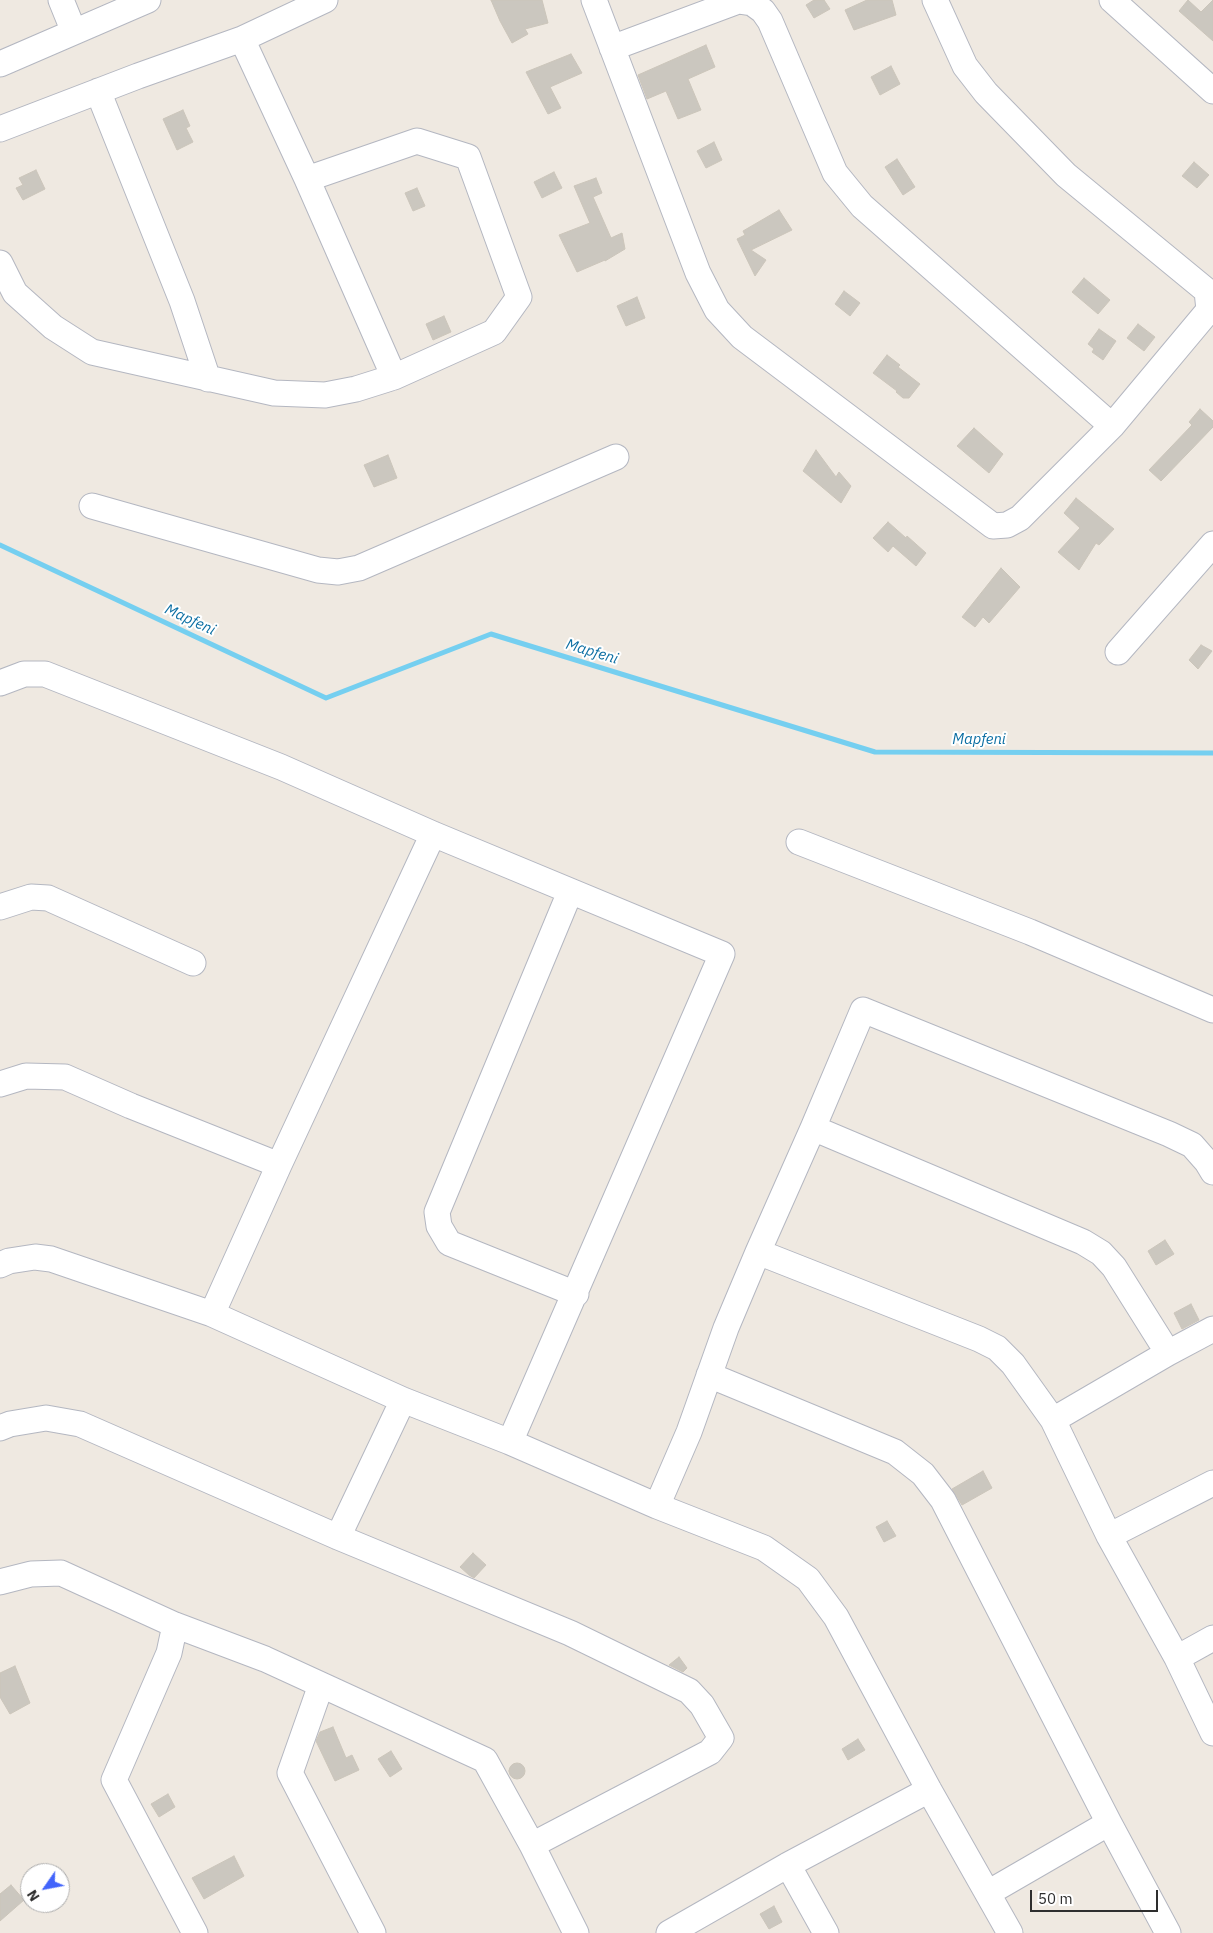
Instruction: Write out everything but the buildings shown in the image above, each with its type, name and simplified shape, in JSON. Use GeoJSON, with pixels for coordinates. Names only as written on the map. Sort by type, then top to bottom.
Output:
{"type":"FeatureCollection","features":[{"type":"Feature","properties":{"kind":"street"},"geometry":{"type":"LineString","coordinates":[[61,0],[74,32]]}},
{"type":"Feature","properties":{"kind":"street"},"geometry":{"type":"LineString","coordinates":[[0,64],[148,0]]}},
{"type":"Feature","properties":{"kind":"street"},"geometry":{"type":"LineString","coordinates":[[0,129],[242,39],[325,0]]}},
{"type":"Feature","properties":{"kind":"street"},"geometry":{"type":"LineString","coordinates":[[594,0],[698,273],[717,310],[742,337],[993,526],[1006,526],[1020,518],[1112,426],[1209,310],[1208,291],[1072,180],[986,93],[965,66],[934,0]]}},
{"type":"Feature","properties":{"kind":"street"},"geometry":{"type":"LineString","coordinates":[[1112,0],[1213,91]]}},
{"type":"Feature","properties":{"kind":"street"},"geometry":{"type":"LineString","coordinates":[[612,48],[738,1],[752,3],[764,11],[835,173],[862,206],[1112,426]]}},
{"type":"Feature","properties":{"kind":"street"},"geometry":{"type":"LineString","coordinates":[[242,39],[307,179],[394,377]]}},
{"type":"Feature","properties":{"kind":"street"},"geometry":{"type":"LineString","coordinates":[[98,91],[179,292],[208,379]]}},
{"type":"Feature","properties":{"kind":"street"},"geometry":{"type":"LineString","coordinates":[[0,263],[15,293],[53,327],[92,352],[274,394],[325,395],[356,390],[394,377],[494,332],[519,297],[468,157],[417,141],[307,179]]}},
{"type":"Feature","properties":{"kind":"street"},"geometry":{"type":"LineString","coordinates":[[92,506],[318,570],[338,572],[359,568],[616,457]]}},
{"type":"Feature","properties":{"kind":"street"},"geometry":{"type":"LineString","coordinates":[[1118,652],[1213,544]]}},
{"type":"Feature","properties":{"kind":"street"},"geometry":{"type":"LineString","coordinates":[[0,683],[24,674],[45,674],[281,767],[433,834],[722,954],[576,1294],[510,1442]]}},
{"type":"Feature","properties":{"kind":"street"},"geometry":{"type":"LineString","coordinates":[[212,1314],[433,834]]}},
{"type":"Feature","properties":{"kind":"street"},"geometry":{"type":"LineString","coordinates":[[799,842],[1030,932],[1213,1010]]}},
{"type":"Feature","properties":{"kind":"street"},"geometry":{"type":"LineString","coordinates":[[570,892],[437,1212],[439,1226],[449,1242],[576,1294]]}},
{"type":"Feature","properties":{"kind":"street"},"geometry":{"type":"LineString","coordinates":[[0,908],[31,897],[48,898],[193,963]]}},
{"type":"Feature","properties":{"kind":"street"},"geometry":{"type":"LineString","coordinates":[[657,1506],[689,1432],[726,1328],[863,1010],[1169,1134],[1192,1145],[1213,1172]]}},
{"type":"Feature","properties":{"kind":"street"},"geometry":{"type":"LineString","coordinates":[[0,1084],[26,1076],[65,1077],[131,1106],[279,1165]]}},
{"type":"Feature","properties":{"kind":"street"},"geometry":{"type":"LineString","coordinates":[[813,1128],[1083,1242],[1101,1253],[1114,1267],[1168,1353]]}},
{"type":"Feature","properties":{"kind":"street"},"geometry":{"type":"LineString","coordinates":[[758,1252],[979,1339],[997,1348],[1014,1364],[1053,1420],[1110,1536],[1177,1658],[1213,1733]]}},
{"type":"Feature","properties":{"kind":"street"},"geometry":{"type":"LineString","coordinates":[[0,1265],[9,1261],[34,1257],[51,1259],[212,1314],[403,1400],[510,1442],[657,1506],[764,1548],[808,1578],[836,1617],[929,1790],[1010,1933]]}},
{"type":"Feature","properties":{"kind":"street"},"geometry":{"type":"LineString","coordinates":[[1053,1420],[1168,1353],[1213,1330]]}},
{"type":"Feature","properties":{"kind":"street"},"geometry":{"type":"LineString","coordinates":[[709,1375],[895,1452],[923,1474],[942,1500],[1168,1933]]}},
{"type":"Feature","properties":{"kind":"street"},"geometry":{"type":"LineString","coordinates":[[338,1537],[403,1400]]}},
{"type":"Feature","properties":{"kind":"street"},"geometry":{"type":"LineString","coordinates":[[0,1428],[10,1424],[46,1418],[80,1424],[338,1537],[570,1633],[689,1692],[702,1705],[721,1738],[710,1752],[532,1845]]}},
{"type":"Feature","properties":{"kind":"street"},"geometry":{"type":"LineString","coordinates":[[1110,1536],[1213,1483]]}},
{"type":"Feature","properties":{"kind":"street"},"geometry":{"type":"LineString","coordinates":[[0,1582],[31,1574],[61,1573],[175,1624],[265,1659],[485,1760],[532,1845],[576,1933]]}},
{"type":"Feature","properties":{"kind":"street"},"geometry":{"type":"LineString","coordinates":[[175,1624],[169,1653],[114,1780],[195,1933]]}},
{"type":"Feature","properties":{"kind":"street"},"geometry":{"type":"LineString","coordinates":[[1177,1658],[1213,1638]]}},
{"type":"Feature","properties":{"kind":"street"},"geometry":{"type":"LineString","coordinates":[[320,1685],[290,1773],[373,1933]]}},
{"type":"Feature","properties":{"kind":"street"},"geometry":{"type":"LineString","coordinates":[[669,1933],[788,1865],[929,1790]]}},
{"type":"Feature","properties":{"kind":"street"},"geometry":{"type":"LineString","coordinates":[[988,1892],[1109,1823]]}},
{"type":"Feature","properties":{"kind":"street"},"geometry":{"type":"LineString","coordinates":[[788,1865],[826,1933]]}},
{"type":"Feature","properties":{"kind":"waterway","name":"Mapfeni"},"geometry":{"type":"LineString","coordinates":[[0,545],[326,698],[491,634],[875,752],[1213,753]]}}]}
